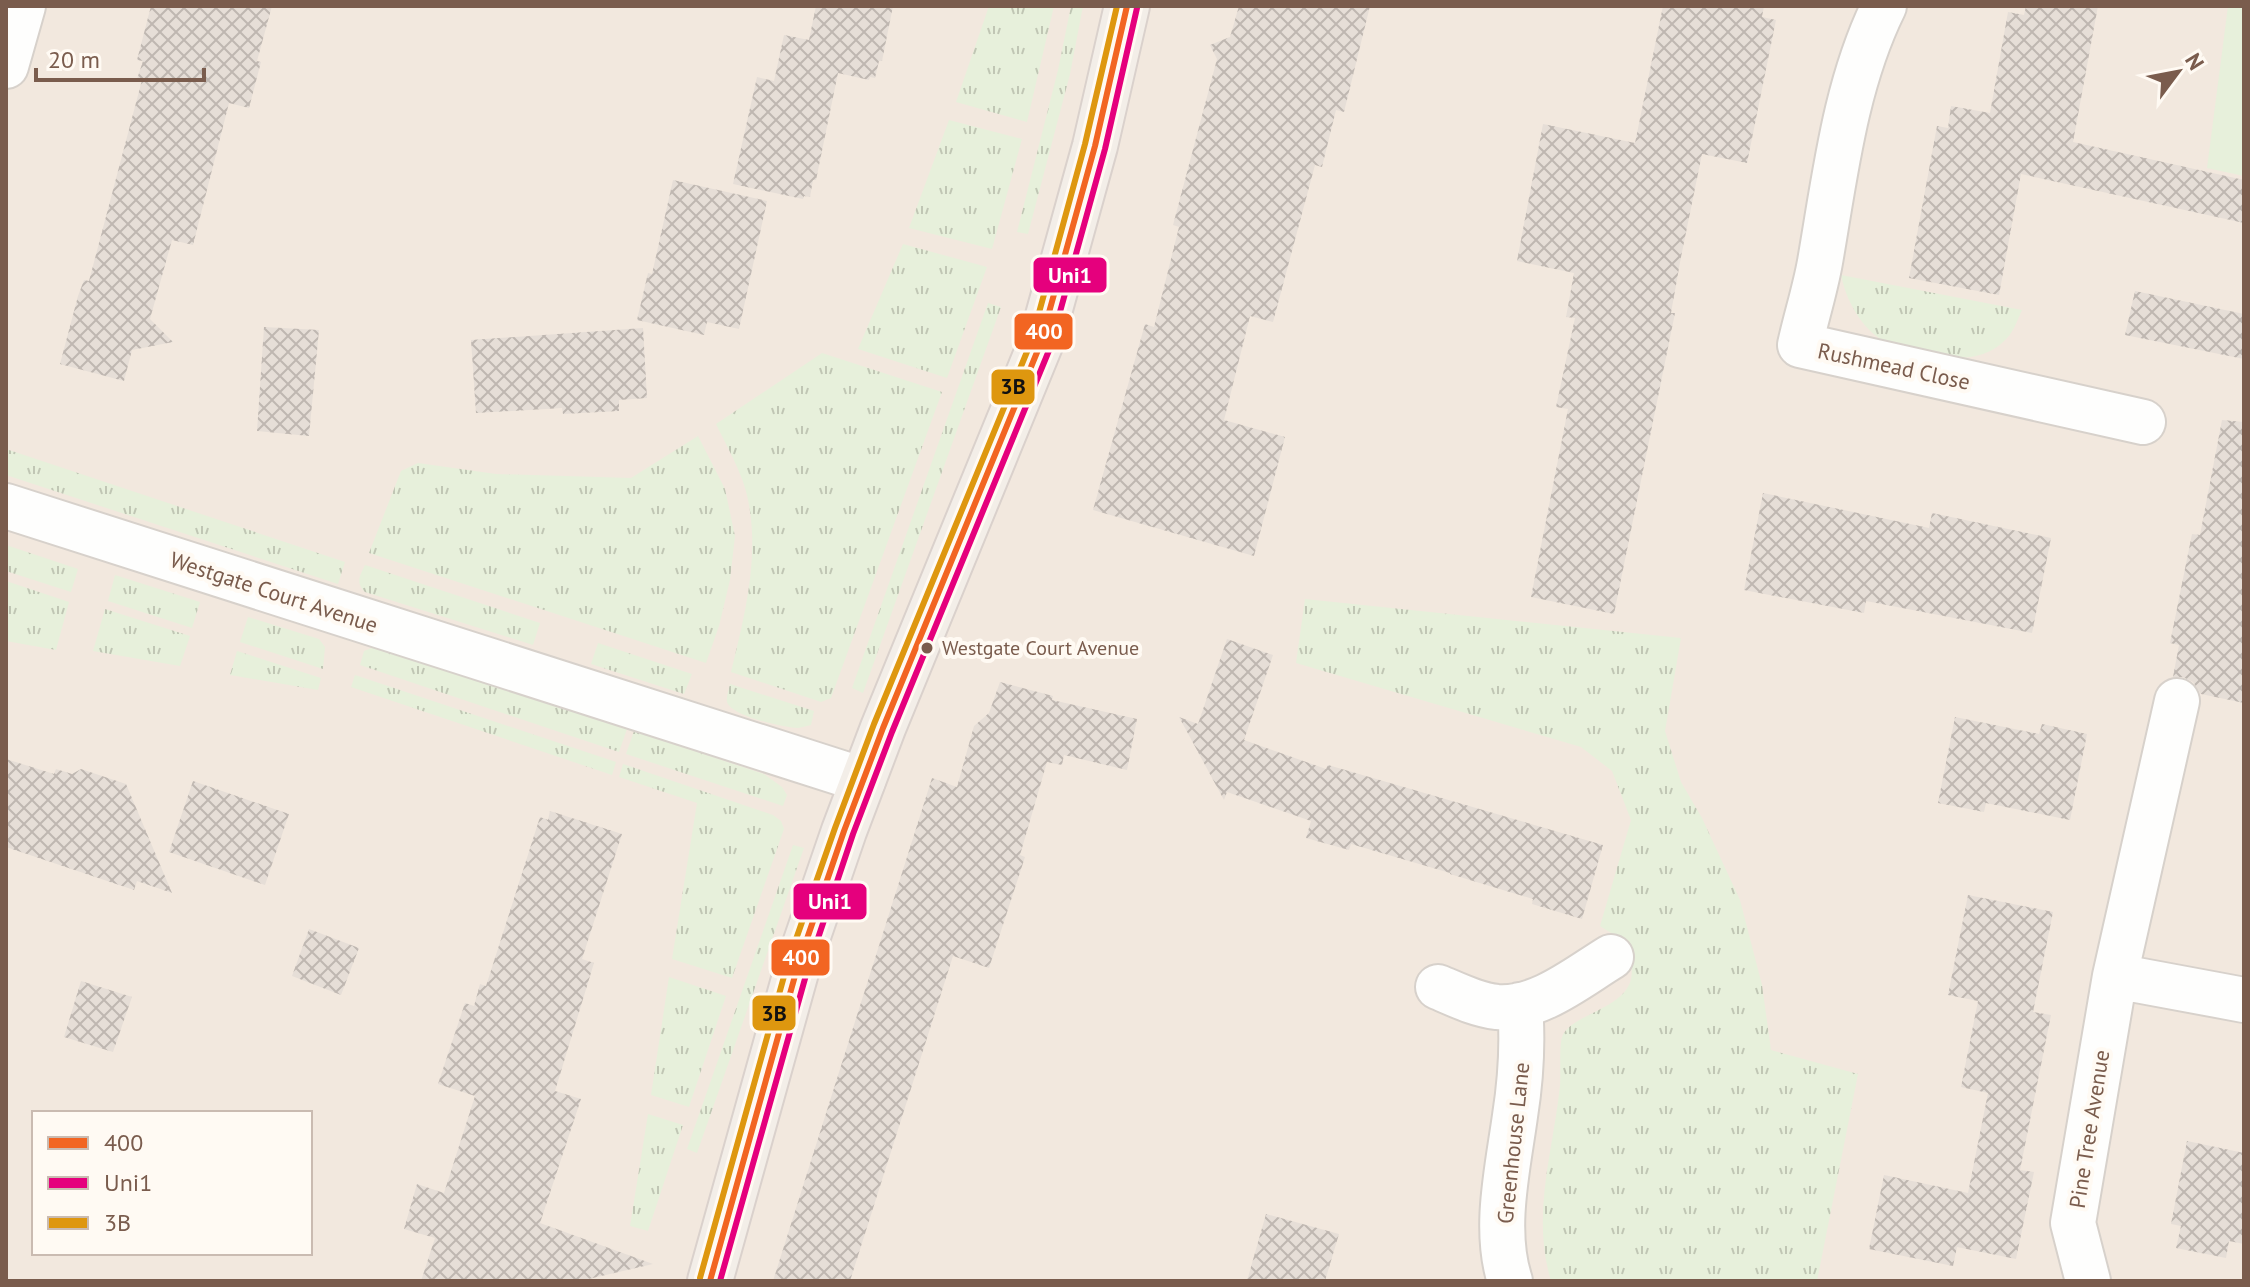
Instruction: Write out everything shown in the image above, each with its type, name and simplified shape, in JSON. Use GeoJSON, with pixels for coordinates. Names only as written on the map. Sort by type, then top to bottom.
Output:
{"type":"FeatureCollection","features":[{"type":"Feature","properties":{"kind":"main road"},"geometry":{"type":"LineString","coordinates":[[710,1281],[798,965],[863,780],[1040,345],[1095,146],[1127,6]]}},
{"type":"Feature","properties":{"kind":"street"},"geometry":{"type":"LineString","coordinates":[[6,66],[23,6]]}},
{"type":"Feature","properties":{"kind":"street","name":"Rushmead Close"},"geometry":{"type":"LineString","coordinates":[[1884,6],[1869,36],[1851,101],[1800,345],[2143,422]]}},
{"type":"Feature","properties":{"kind":"street","name":"Westgate Court Avenue"},"geometry":{"type":"LineString","coordinates":[[6,506],[863,780]]}},
{"type":"Feature","properties":{"kind":"street","name":"Pine Tree Avenue"},"geometry":{"type":"LineString","coordinates":[[2088,1281],[2073,1223],[2115,976],[2177,701]]}},
{"type":"Feature","properties":{"kind":"street"},"geometry":{"type":"LineString","coordinates":[[1438,987],[1497,1007],[1520,1005],[1552,993],[1611,957]]}},
{"type":"Feature","properties":{"kind":"street"},"geometry":{"type":"LineString","coordinates":[[2115,976],[2244,1000]]}},
{"type":"Feature","properties":{"kind":"street","name":"Greenhouse Lane"},"geometry":{"type":"LineString","coordinates":[[1510,1281],[1504,1265],[1503,1197],[1523,1044],[1520,1005]]}},
{"type":"Feature","properties":{"kind":"shaded area"},"geometry":{"type":"Polygon","coordinates":[[[6,6],[2244,6],[2244,1281],[6,1281],[6,6]]]}},
{"type":"Feature","properties":{"kind":"green space"},"geometry":{"type":"Polygon","coordinates":[[[989,6],[1054,6],[1027,122],[956,102],[989,6]]]}},
{"type":"Feature","properties":{"kind":"green space"},"geometry":{"type":"Polygon","coordinates":[[[1071,6],[1083,6],[1070,74],[1028,234],[1017,232],[1058,70],[1071,6]]]}},
{"type":"Feature","properties":{"kind":"green space"},"geometry":{"type":"Polygon","coordinates":[[[2228,6],[2244,6],[2244,176],[2207,168],[2228,6]]]}},
{"type":"Feature","properties":{"kind":"green space"},"geometry":{"type":"Polygon","coordinates":[[[949,120],[1022,139],[992,249],[909,228],[949,120]]]}},
{"type":"Feature","properties":{"kind":"green space"},"geometry":{"type":"Polygon","coordinates":[[[903,244],[987,267],[947,378],[858,349],[903,244]]]}},
{"type":"Feature","properties":{"kind":"green space"},"geometry":{"type":"Polygon","coordinates":[[[1841,275],[2022,310],[2009,335],[1987,353],[1966,358],[1926,354],[1888,343],[1865,326],[1846,293],[1841,275]]]}},
{"type":"Feature","properties":{"kind":"green space"},"geometry":{"type":"Polygon","coordinates":[[[988,303],[1001,307],[863,693],[852,688],[988,303]]]}},
{"type":"Feature","properties":{"kind":"green space"},"geometry":{"type":"Polygon","coordinates":[[[822,353],[942,392],[831,698],[821,702],[731,672],[749,589],[752,526],[744,484],[716,424],[822,353]]]}},
{"type":"Feature","properties":{"kind":"green space"},"geometry":{"type":"Polygon","coordinates":[[[698,436],[725,489],[735,536],[730,580],[706,663],[369,553],[401,471],[418,463],[496,474],[631,478],[698,436]]]}},
{"type":"Feature","properties":{"kind":"green space"},"geometry":{"type":"Polygon","coordinates":[[[6,449],[345,562],[338,584],[6,475],[6,449]]]}},
{"type":"Feature","properties":{"kind":"green space"},"geometry":{"type":"Polygon","coordinates":[[[6,545],[78,569],[71,592],[6,571],[6,545]]]}},
{"type":"Feature","properties":{"kind":"green space"},"geometry":{"type":"Polygon","coordinates":[[[365,565],[540,623],[533,645],[365,592],[359,582],[365,565]]]}},
{"type":"Feature","properties":{"kind":"green space"},"geometry":{"type":"Polygon","coordinates":[[[115,575],[200,602],[192,628],[108,601],[115,575]]]}},
{"type":"Feature","properties":{"kind":"green space"},"geometry":{"type":"Polygon","coordinates":[[[6,581],[69,602],[56,650],[6,641],[6,581]]]}},
{"type":"Feature","properties":{"kind":"green space"},"geometry":{"type":"Polygon","coordinates":[[[1305,599],[1681,638],[1665,731],[1681,782],[1702,818],[1740,900],[1762,985],[1771,1050],[1858,1074],[1817,1281],[1551,1281],[1545,1256],[1543,1208],[1560,1086],[1561,1041],[1567,1029],[1618,998],[1631,979],[1627,946],[1600,926],[1631,820],[1612,771],[1581,747],[1296,663],[1305,599]]]}},
{"type":"Feature","properties":{"kind":"green space"},"geometry":{"type":"Polygon","coordinates":[[[105,609],[190,636],[180,666],[93,651],[105,609]]]}},
{"type":"Feature","properties":{"kind":"green space"},"geometry":{"type":"Polygon","coordinates":[[[248,617],[319,639],[325,647],[323,669],[240,642],[248,617]]]}},
{"type":"Feature","properties":{"kind":"green space"},"geometry":{"type":"Polygon","coordinates":[[[598,643],[692,674],[684,694],[591,664],[598,643]]]}},
{"type":"Feature","properties":{"kind":"green space"},"geometry":{"type":"Polygon","coordinates":[[[374,647],[627,729],[619,752],[360,665],[364,651],[374,647]]]}},
{"type":"Feature","properties":{"kind":"green space"},"geometry":{"type":"Polygon","coordinates":[[[237,651],[321,678],[318,690],[230,675],[237,651]]]}},
{"type":"Feature","properties":{"kind":"green space"},"geometry":{"type":"Polygon","coordinates":[[[355,675],[616,762],[612,775],[351,687],[355,675]]]}},
{"type":"Feature","properties":{"kind":"green space"},"geometry":{"type":"Polygon","coordinates":[[[730,684],[814,711],[811,725],[798,728],[782,726],[738,712],[727,702],[730,684]]]}},
{"type":"Feature","properties":{"kind":"green space"},"geometry":{"type":"Polygon","coordinates":[[[634,731],[764,774],[782,787],[787,795],[783,806],[626,754],[634,731]]]}},
{"type":"Feature","properties":{"kind":"green space"},"geometry":{"type":"Polygon","coordinates":[[[623,764],[773,815],[781,821],[784,829],[732,978],[672,959],[697,803],[619,777],[623,764]]]}},
{"type":"Feature","properties":{"kind":"green space"},"geometry":{"type":"Polygon","coordinates":[[[793,845],[804,848],[697,1153],[687,1149],[793,845]]]}},
{"type":"Feature","properties":{"kind":"green space"},"geometry":{"type":"Polygon","coordinates":[[[669,977],[726,996],[689,1107],[651,1095],[669,977]]]}},
{"type":"Feature","properties":{"kind":"green space"},"geometry":{"type":"Polygon","coordinates":[[[648,1114],[683,1125],[648,1231],[630,1226],[648,1114]]]}},
{"type":"Feature","properties":{"kind":"building"},"geometry":{"type":"Polygon","coordinates":[[[151,6],[272,6],[257,61],[261,62],[249,108],[229,103],[193,245],[172,240],[150,319],[173,342],[132,350],[124,381],[60,364],[78,296],[84,280],[89,281],[142,80],[137,79],[143,61],[137,60],[151,6]]]}},
{"type":"Feature","properties":{"kind":"building"},"geometry":{"type":"Polygon","coordinates":[[[816,6],[893,6],[882,61],[879,61],[875,78],[870,77],[869,80],[838,73],[810,197],[804,196],[803,199],[733,184],[757,77],[774,81],[784,35],[809,40],[816,6]]]}},
{"type":"Feature","properties":{"kind":"building"},"geometry":{"type":"Polygon","coordinates":[[[1239,6],[1370,6],[1344,112],[1336,110],[1322,167],[1315,165],[1273,322],[1250,316],[1224,420],[1285,437],[1254,556],[1093,510],[1145,324],[1154,327],[1179,227],[1173,225],[1217,59],[1210,45],[1230,37],[1239,6]]]}},
{"type":"Feature","properties":{"kind":"building"},"geometry":{"type":"Polygon","coordinates":[[[1663,6],[1764,6],[1762,17],[1776,20],[1747,163],[1702,154],[1671,313],[1675,313],[1614,614],[1531,597],[1568,409],[1556,407],[1575,318],[1566,317],[1574,273],[1517,261],[1543,124],[1635,143],[1663,6]]]}},
{"type":"Feature","properties":{"kind":"building"},"geometry":{"type":"Polygon","coordinates":[[[2026,6],[2098,6],[2073,142],[2244,180],[2244,223],[2021,174],[1999,295],[1909,278],[1937,126],[1948,128],[1951,106],[1990,113],[2008,12],[2024,15],[2026,6]]]}},
{"type":"Feature","properties":{"kind":"building"},"geometry":{"type":"Polygon","coordinates":[[[673,180],[767,201],[739,329],[707,322],[704,335],[637,320],[648,273],[652,274],[673,180]]]}},
{"type":"Feature","properties":{"kind":"building"},"geometry":{"type":"Polygon","coordinates":[[[2135,291],[2244,314],[2244,359],[2125,335],[2135,291]]]}},
{"type":"Feature","properties":{"kind":"building"},"geometry":{"type":"Polygon","coordinates":[[[264,327],[319,330],[309,436],[257,431],[264,327]]]}},
{"type":"Feature","properties":{"kind":"building"},"geometry":{"type":"Polygon","coordinates":[[[643,328],[647,398],[619,400],[619,411],[563,414],[562,408],[476,413],[471,340],[643,328]]]}},
{"type":"Feature","properties":{"kind":"building"},"geometry":{"type":"Polygon","coordinates":[[[2222,420],[2244,422],[2244,703],[2201,694],[2193,682],[2183,677],[2173,677],[2179,645],[2170,643],[2192,534],[2200,535],[2222,420]]]}},
{"type":"Feature","properties":{"kind":"building"},"geometry":{"type":"Polygon","coordinates":[[[1763,493],[1929,528],[1932,513],[2051,538],[2032,633],[1866,601],[1864,613],[1744,590],[1763,493]]]}},
{"type":"Feature","properties":{"kind":"building"},"geometry":{"type":"Polygon","coordinates":[[[1227,639],[1273,655],[1244,740],[1326,769],[1328,765],[1603,845],[1582,919],[1532,904],[1533,899],[1450,873],[1351,844],[1349,850],[1306,838],[1311,821],[1227,792],[1224,800],[1179,717],[1198,724],[1227,639]]]}},
{"type":"Feature","properties":{"kind":"building"},"geometry":{"type":"Polygon","coordinates":[[[1000,682],[1053,696],[1052,700],[1137,719],[1127,770],[1064,755],[1062,765],[1047,762],[1020,855],[1025,857],[989,968],[953,956],[850,1281],[773,1281],[932,778],[957,787],[974,726],[989,713],[1000,682]]]}},
{"type":"Feature","properties":{"kind":"building"},"geometry":{"type":"Polygon","coordinates":[[[1955,717],[2039,734],[2042,724],[2087,734],[2070,820],[1986,803],[1984,812],[1938,803],[1955,717]]]}},
{"type":"Feature","properties":{"kind":"building"},"geometry":{"type":"Polygon","coordinates":[[[6,759],[54,774],[56,769],[72,774],[81,769],[126,784],[172,893],[137,881],[134,890],[6,847],[6,759]]]}},
{"type":"Feature","properties":{"kind":"building"},"geometry":{"type":"Polygon","coordinates":[[[193,781],[289,814],[265,885],[169,852],[193,781]]]}},
{"type":"Feature","properties":{"kind":"building"},"geometry":{"type":"Polygon","coordinates":[[[550,811],[622,834],[582,959],[594,963],[555,1091],[581,1099],[540,1223],[653,1264],[580,1281],[421,1281],[435,1238],[404,1229],[417,1184],[444,1193],[475,1096],[438,1084],[465,1003],[474,1006],[480,984],[486,986],[540,817],[548,820],[550,811]]]}},
{"type":"Feature","properties":{"kind":"building"},"geometry":{"type":"Polygon","coordinates":[[[1968,895],[2053,912],[2033,1012],[2051,1015],[2020,1170],[2034,1172],[2016,1259],[1957,1247],[1953,1266],[1869,1249],[1884,1175],[1968,1193],[1988,1093],[1961,1087],[1978,1001],[1948,995],[1968,895]]]}},
{"type":"Feature","properties":{"kind":"building"},"geometry":{"type":"Polygon","coordinates":[[[309,929],[359,948],[341,995],[292,976],[309,929]]]}},
{"type":"Feature","properties":{"kind":"building"},"geometry":{"type":"Polygon","coordinates":[[[81,981],[132,997],[113,1052],[64,1037],[81,981]]]}},
{"type":"Feature","properties":{"kind":"building"},"geometry":{"type":"Polygon","coordinates":[[[2187,1141],[2244,1153],[2244,1244],[2229,1241],[2226,1258],[2176,1248],[2181,1226],[2171,1224],[2187,1141]]]}},
{"type":"Feature","properties":{"kind":"building"},"geometry":{"type":"Polygon","coordinates":[[[1266,1214],[1339,1234],[1325,1281],[1247,1281],[1266,1214]]]}},
{"type":"Feature","properties":{"kind":"transit line","name":"3B"},"geometry":{"type":"LineString","coordinates":[[700,1278],[788,962],[835,828],[874,724],[1031,342],[1085,144],[1117,6]]}},
{"type":"Feature","properties":{"kind":"transit line","name":"400"},"geometry":{"type":"LineString","coordinates":[[710,1281],[798,965],[844,831],[1040,345],[1095,146],[1127,6]]}},
{"type":"Feature","properties":{"kind":"transit line","name":"Uni1"},"geometry":{"type":"LineString","coordinates":[[720,1281],[808,968],[853,834],[1050,348],[1105,149],[1137,8]]}},
{"type":"Feature","properties":{"kind":"place","name":"Westgate Court Avenue"},"geometry":{"type":"Point","coordinates":[927,648]}}]}
